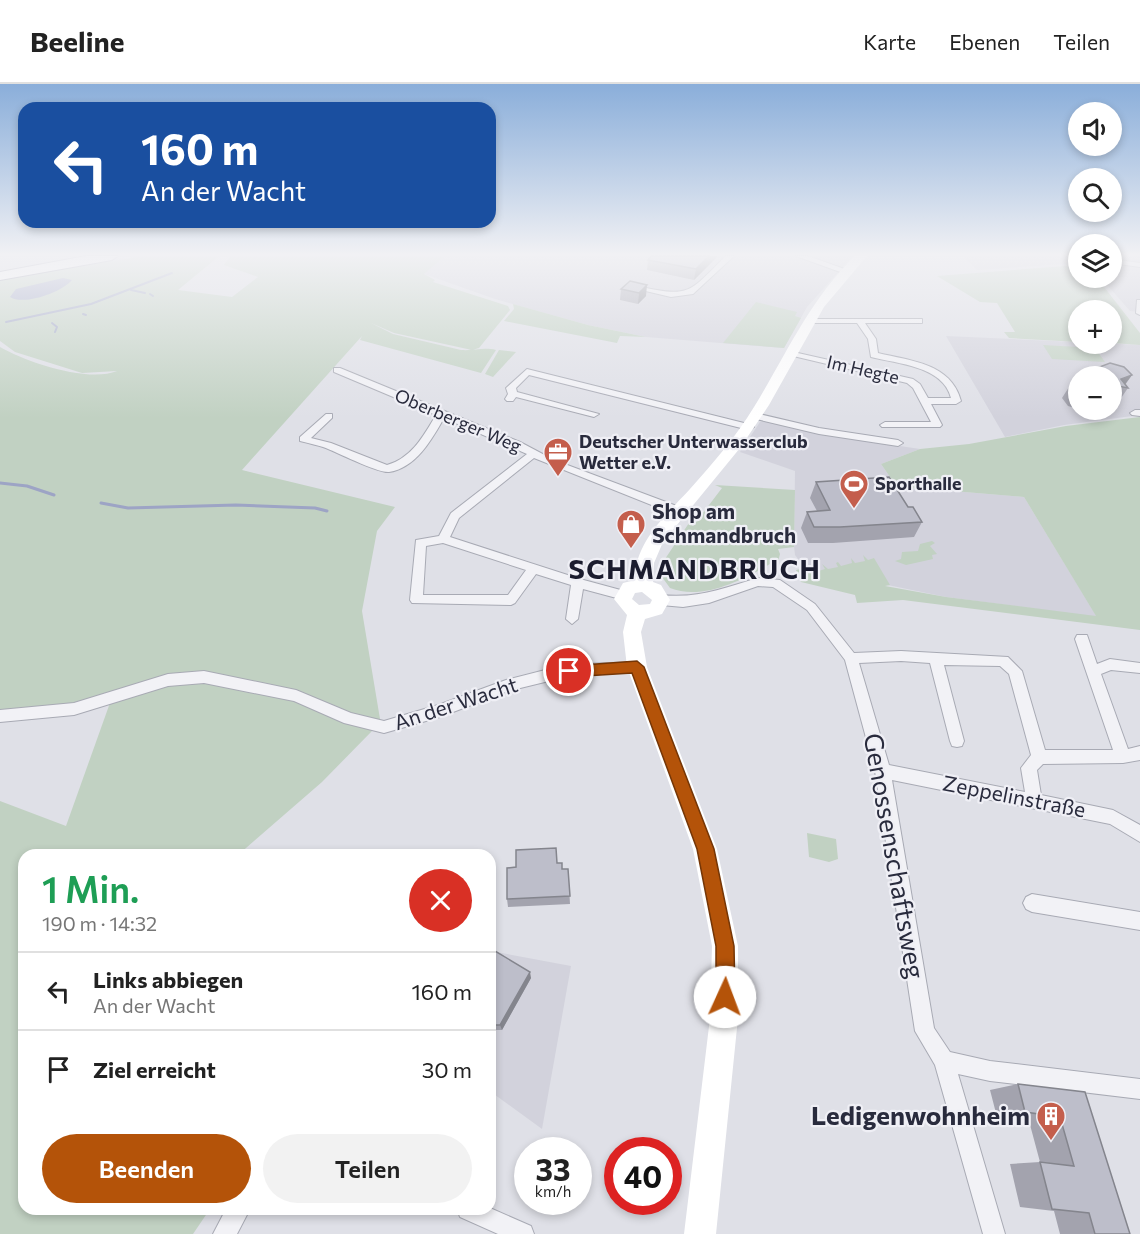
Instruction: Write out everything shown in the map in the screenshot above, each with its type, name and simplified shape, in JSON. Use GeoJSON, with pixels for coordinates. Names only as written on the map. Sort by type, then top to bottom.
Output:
{"type":"FeatureCollection","features":[{"type":"Feature","properties":{"kind":"street"},"geometry":{"type":"LineString","coordinates":[[644,585],[644,566],[650,550],[678,510],[722,463],[752,421],[819,310]]}},
{"type":"Feature","properties":{"kind":"street","name":"Im Hegte"},"geometry":{"type":"LineString","coordinates":[[811,321],[919,321]]}},
{"type":"Feature","properties":{"kind":"street","name":"Im Hegte"},"geometry":{"type":"LineString","coordinates":[[859,321],[872,339],[874,356],[923,367],[940,375],[946,379],[957,400],[925,401]]}},
{"type":"Feature","properties":{"kind":"street","name":"Im Hegte"},"geometry":{"type":"LineString","coordinates":[[792,353],[910,381],[917,386],[937,425],[885,425]]}},
{"type":"Feature","properties":{"kind":"street","name":"Oberberger Weg"},"geometry":{"type":"LineString","coordinates":[[338,370],[534,453],[678,510]]}},
{"type":"Feature","properties":{"kind":"street"},"geometry":{"type":"LineString","coordinates":[[599,406],[527,372],[511,388],[512,397],[599,406],[643,400],[752,421],[898,443]]}},
{"type":"Feature","properties":{"kind":"street"},"geometry":{"type":"LineString","coordinates":[[329,416],[304,439],[327,445],[387,470],[397,467],[421,448],[442,413]]}},
{"type":"Feature","properties":{"kind":"street"},"geometry":{"type":"LineString","coordinates":[[443,539],[455,516],[534,453]]}},
{"type":"Feature","properties":{"kind":"street"},"geometry":{"type":"LineString","coordinates":[[534,568],[512,600],[416,600],[420,543],[443,539],[534,568],[578,583],[624,595]]}},
{"type":"Feature","properties":{"kind":"street","name":"Genossenschaftsweg"},"geometry":{"type":"LineString","coordinates":[[661,600],[683,602],[724,595],[758,582],[776,583],[811,606],[851,658],[883,771],[926,1031],[944,1061],[994,1234]]}},
{"type":"Feature","properties":{"kind":"street"},"geometry":{"type":"LineString","coordinates":[[572,619],[578,583]]}},
{"type":"Feature","properties":{"kind":"street"},"geometry":{"type":"LineString","coordinates":[[644,585],[655,590],[661,600],[652,611],[637,612],[625,604],[624,595],[632,587],[644,585]]}},
{"type":"Feature","properties":{"kind":"street"},"geometry":{"type":"LineString","coordinates":[[637,612],[632,632],[637,667],[705,849],[725,946],[724,1018],[710,1126],[700,1234]]}},
{"type":"Feature","properties":{"kind":"street"},"geometry":{"type":"LineString","coordinates":[[1082,639],[1123,756]]}},
{"type":"Feature","properties":{"kind":"street"},"geometry":{"type":"LineString","coordinates":[[851,658],[1003,661],[1015,671],[1039,757]]}},
{"type":"Feature","properties":{"kind":"street"},"geometry":{"type":"LineString","coordinates":[[935,658],[957,741]]}},
{"type":"Feature","properties":{"kind":"street"},"geometry":{"type":"LineString","coordinates":[[1094,671],[1110,664],[1140,668]]}},
{"type":"Feature","properties":{"kind":"street","name":"An der Wacht"},"geometry":{"type":"LineString","coordinates":[[0,716],[74,709],[168,680],[204,677],[296,696],[349,719],[384,728],[440,711],[506,686],[553,674],[585,669],[637,667]]}},
{"type":"Feature","properties":{"kind":"street"},"geometry":{"type":"LineString","coordinates":[[1034,801],[1029,768],[1039,757],[1123,756],[1140,753]]}},
{"type":"Feature","properties":{"kind":"street","name":"Zeppelinstraße"},"geometry":{"type":"LineString","coordinates":[[883,771],[1113,817],[1140,834]]}},
{"type":"Feature","properties":{"kind":"street"},"geometry":{"type":"LineString","coordinates":[[1032,903],[1140,921]]}},
{"type":"Feature","properties":{"kind":"street"},"geometry":{"type":"LineString","coordinates":[[944,1061],[990,1071],[1140,1089]]}},
{"type":"Feature","properties":{"kind":"street"},"geometry":{"type":"LineString","coordinates":[[224,1234],[235,1215]]}},
{"type":"Feature","properties":{"kind":"street"},"geometry":{"type":"LineString","coordinates":[[481,1215],[522,1234]]}},
{"type":"Feature","properties":{"kind":"shaded area"},"geometry":{"type":"Polygon","coordinates":[[[533,310],[806,310],[784,348],[646,337],[588,325],[533,310]]]}},
{"type":"Feature","properties":{"kind":"shaded area"},"geometry":{"type":"Polygon","coordinates":[[[946,336],[1068,342],[1068,354],[1122,354],[1122,344],[1140,345],[1140,415],[1122,417],[1122,366],[1068,366],[1068,420],[1102,420],[1005,437],[946,336]]]}},
{"type":"Feature","properties":{"kind":"shaded area"},"geometry":{"type":"Polygon","coordinates":[[[771,421],[814,433],[920,449],[881,464],[899,490],[917,488],[1024,497],[1097,617],[946,597],[805,568],[795,555],[794,546],[795,471],[740,452],[760,422],[771,421]]]}},
{"type":"Feature","properties":{"kind":"shaded area"},"geometry":{"type":"Polygon","coordinates":[[[496,952],[571,966],[542,1129],[496,1096],[496,952]]]}},
{"type":"Feature","properties":{"kind":"green space"},"geometry":{"type":"Polygon","coordinates":[[[0,310],[510,310],[479,348],[473,350],[496,350],[481,373],[360,340],[362,336],[242,470],[395,507],[377,531],[362,611],[381,725],[298,694],[205,676],[97,701],[0,715],[0,347],[25,359],[74,373],[105,374],[117,371],[82,373],[15,352],[0,341],[0,310]],[[371,323],[393,334],[461,350],[471,350],[394,333],[371,323]]]}},
{"type":"Feature","properties":{"kind":"green space"},"geometry":{"type":"Polygon","coordinates":[[[513,310],[533,310],[588,325],[646,337],[620,336],[617,343],[504,321],[513,310]]]}},
{"type":"Feature","properties":{"kind":"green space"},"geometry":{"type":"Polygon","coordinates":[[[750,310],[787,310],[797,312],[795,316],[801,318],[784,348],[723,343],[750,310]]]}},
{"type":"Feature","properties":{"kind":"green space"},"geometry":{"type":"Polygon","coordinates":[[[1001,310],[1068,310],[1068,341],[1009,338],[1004,332],[1015,332],[1001,310]]]}},
{"type":"Feature","properties":{"kind":"green space"},"geometry":{"type":"Polygon","coordinates":[[[1122,310],[1140,333],[1140,345],[1122,344],[1122,310]]]}},
{"type":"Feature","properties":{"kind":"green space"},"geometry":{"type":"Polygon","coordinates":[[[1043,345],[1068,346],[1068,354],[1099,354],[1105,362],[1052,359],[1043,345]]]}},
{"type":"Feature","properties":{"kind":"green space"},"geometry":{"type":"Polygon","coordinates":[[[499,350],[516,352],[493,377],[485,374],[499,350]]]}},
{"type":"Feature","properties":{"kind":"green space"},"geometry":{"type":"Polygon","coordinates":[[[1140,417],[1140,630],[903,600],[857,603],[855,595],[801,582],[796,570],[810,567],[815,572],[825,569],[822,564],[828,569],[838,567],[836,563],[838,562],[841,566],[852,563],[851,558],[855,563],[865,561],[863,555],[868,560],[874,558],[890,585],[885,586],[946,597],[1096,616],[1024,497],[917,488],[899,490],[881,464],[920,449],[969,444],[1066,426],[1140,417]]]}},
{"type":"Feature","properties":{"kind":"green space"},"geometry":{"type":"Polygon","coordinates":[[[715,485],[795,490],[794,547],[778,549],[780,554],[777,566],[770,564],[722,587],[695,592],[670,588],[662,577],[665,559],[689,523],[693,526],[722,488],[715,485]]]}},
{"type":"Feature","properties":{"kind":"green space"},"geometry":{"type":"Polygon","coordinates":[[[932,541],[935,543],[930,546],[937,554],[932,555],[933,559],[906,565],[895,561],[901,559],[902,552],[918,551],[920,544],[932,541]]]}},
{"type":"Feature","properties":{"kind":"green space"},"geometry":{"type":"Polygon","coordinates":[[[202,679],[293,697],[372,731],[322,782],[245,849],[18,849],[18,1215],[206,1215],[193,1234],[0,1234],[0,801],[66,826],[111,700],[167,682],[202,679]]]}},
{"type":"Feature","properties":{"kind":"green space"},"geometry":{"type":"Polygon","coordinates":[[[807,833],[836,839],[838,859],[829,862],[809,857],[807,833]]]}},
{"type":"Feature","properties":{"kind":"building"},"geometry":{"type":"Polygon","coordinates":[[[1110,363],[1120,366],[1102,366],[1110,363]]]}},
{"type":"Feature","properties":{"kind":"building"},"geometry":{"type":"Polygon","coordinates":[[[1122,366],[1124,367],[1132,375],[1122,379],[1122,366]]]}},
{"type":"Feature","properties":{"kind":"building"},"geometry":{"type":"Polygon","coordinates":[[[889,477],[908,507],[913,507],[922,522],[814,527],[807,512],[830,510],[816,482],[889,477]]]}},
{"type":"Feature","properties":{"kind":"building"},"geometry":{"type":"Polygon","coordinates":[[[556,848],[557,863],[562,863],[562,869],[568,869],[570,896],[507,899],[507,868],[516,867],[516,850],[556,848]]]}},
{"type":"Feature","properties":{"kind":"building"},"geometry":{"type":"Polygon","coordinates":[[[496,952],[530,972],[500,1025],[496,1025],[496,952]]]}},
{"type":"Feature","properties":{"kind":"building"},"geometry":{"type":"Polygon","coordinates":[[[1018,1084],[1085,1092],[1130,1234],[1095,1234],[1089,1213],[1052,1209],[1040,1162],[1074,1166],[1060,1117],[1025,1112],[1018,1084]]]}},
{"type":"Feature","properties":{"kind":"waterway"},"geometry":{"type":"LineString","coordinates":[[6,322],[64,310]]}},
{"type":"Feature","properties":{"kind":"waterway"},"geometry":{"type":"LineString","coordinates":[[52,323],[57,327],[55,332]]}},
{"type":"Feature","properties":{"kind":"waterway"},"geometry":{"type":"LineString","coordinates":[[0,483],[27,486],[54,495]]}},
{"type":"Feature","properties":{"kind":"waterway"},"geometry":{"type":"LineString","coordinates":[[101,503],[128,508],[236,505],[315,508],[327,511]]}},
{"type":"Feature","properties":{"kind":"place","name":"Deutscher Unterwasserclub Wetter e.V."},"geometry":{"type":"Point","coordinates":[558,478]}},
{"type":"Feature","properties":{"kind":"place","name":"Sporthalle"},"geometry":{"type":"Point","coordinates":[854,510]}},
{"type":"Feature","properties":{"kind":"place","name":"Shop am Schmandbruch"},"geometry":{"type":"Point","coordinates":[631,550]}},
{"type":"Feature","properties":{"kind":"place","name":"Ledigenwohnheim"},"geometry":{"type":"Point","coordinates":[1051,1142]}},
{"type":"Feature","properties":{"kind":"district","name":"SCHMANDBRUCH"},"geometry":{"type":"Point","coordinates":[695,570]}},
{"type":"Feature","properties":{"kind":"route"},"geometry":{"type":"LineString","coordinates":[[569,671],[637,667],[705,849],[714,883],[725,946],[725,997]]}}]}
